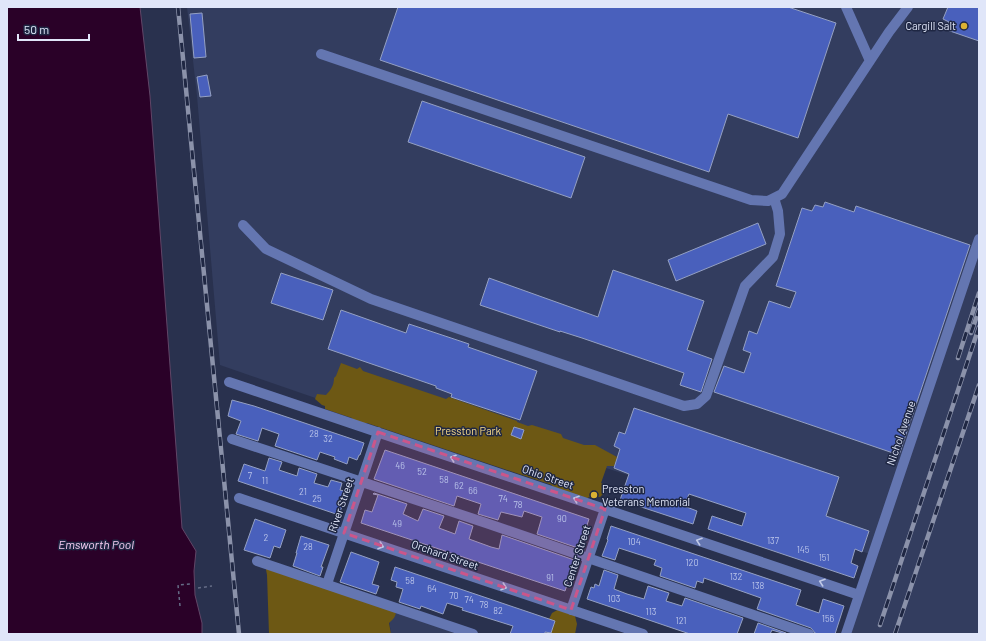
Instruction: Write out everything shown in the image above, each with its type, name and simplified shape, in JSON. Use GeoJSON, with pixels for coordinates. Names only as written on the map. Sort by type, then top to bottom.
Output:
{"type":"FeatureCollection","features":[{"type":"Feature","properties":{"kind":"street"},"geometry":{"type":"LineString","coordinates":[[846,7],[870,61]]}},
{"type":"Feature","properties":{"kind":"street"},"geometry":{"type":"LineString","coordinates":[[321,54],[752,200],[768,201],[782,194],[889,32],[908,7]]}},
{"type":"Feature","properties":{"kind":"street"},"geometry":{"type":"LineString","coordinates":[[243,225],[266,249],[371,299],[684,406],[698,404],[706,396],[745,286],[773,257],[780,234],[778,211],[774,198]]}},
{"type":"Feature","properties":{"kind":"street","name":"Nichol Avenue"},"geometry":{"type":"LineString","coordinates":[[846,634],[979,239]]}},
{"type":"Feature","properties":{"kind":"street","name":"Ohio Street"},"geometry":{"type":"LineString","coordinates":[[229,382],[859,595]]}},
{"type":"Feature","properties":{"kind":"street","name":"River Street"},"geometry":{"type":"LineString","coordinates":[[327,584],[378,432]]}},
{"type":"Feature","properties":{"kind":"street"},"geometry":{"type":"LineString","coordinates":[[232,439],[810,634]]}},
{"type":"Feature","properties":{"kind":"street","name":"Orchard Street"},"geometry":{"type":"LineString","coordinates":[[239,498],[643,634]]}},
{"type":"Feature","properties":{"kind":"street","name":"Center Street"},"geometry":{"type":"LineString","coordinates":[[571,610],[605,509]]}},
{"type":"Feature","properties":{"kind":"street"},"geometry":{"type":"LineString","coordinates":[[257,561],[473,634]]}},
{"type":"Feature","properties":{"kind":"path"},"geometry":{"type":"LineString","coordinates":[[180,606],[178,585],[191,584]]}},
{"type":"Feature","properties":{"kind":"path"},"geometry":{"type":"LineString","coordinates":[[198,588],[212,586]]}},
{"type":"Feature","properties":{"kind":"highlighted area"},"geometry":{"type":"Polygon","coordinates":[[[378,432],[605,509],[571,610],[344,533],[378,432]]]}},
{"type":"Feature","properties":{"kind":"shaded area"},"geometry":{"type":"Polygon","coordinates":[[[187,7],[979,7],[979,634],[846,634],[873,555],[606,468],[341,364],[327,402],[220,365],[197,96],[187,7]]]}},
{"type":"Feature","properties":{"kind":"shaded area"},"geometry":{"type":"Polygon","coordinates":[[[390,606],[473,634],[391,634],[388,612],[390,606]]]}},
{"type":"Feature","properties":{"kind":"green space","name":"Presston Park"},"geometry":{"type":"Polygon","coordinates":[[[341,363],[357,369],[360,367],[363,371],[446,399],[449,397],[528,426],[532,425],[561,434],[563,438],[584,445],[595,445],[617,457],[614,466],[607,466],[601,483],[605,485],[605,492],[596,499],[589,497],[584,501],[552,485],[367,423],[362,424],[353,421],[352,418],[325,409],[325,406],[315,399],[317,394],[326,395],[329,391],[333,385],[334,378],[341,363]]]}},
{"type":"Feature","properties":{"kind":"green space"},"geometry":{"type":"Polygon","coordinates":[[[265,564],[395,608],[395,616],[389,623],[391,634],[269,634],[267,575],[265,564]]]}},
{"type":"Feature","properties":{"kind":"green space"},"geometry":{"type":"Polygon","coordinates":[[[561,608],[574,612],[577,624],[575,634],[548,634],[547,623],[552,613],[561,608]]]}},
{"type":"Feature","properties":{"kind":"water","name":"Emsworth Pool"},"geometry":{"type":"Polygon","coordinates":[[[7,7],[140,7],[150,96],[182,528],[196,551],[194,571],[195,595],[202,623],[202,634],[7,634],[7,7]]]}},
{"type":"Feature","properties":{"kind":"building"},"geometry":{"type":"Polygon","coordinates":[[[398,7],[788,7],[836,23],[798,138],[728,114],[709,172],[380,60],[398,7]]]}},
{"type":"Feature","properties":{"kind":"building","name":"Cargill Salt"},"geometry":{"type":"Polygon","coordinates":[[[948,7],[979,7],[979,41],[947,30],[949,22],[943,19],[948,7]]]}},
{"type":"Feature","properties":{"kind":"building"},"geometry":{"type":"Polygon","coordinates":[[[202,13],[206,57],[194,58],[190,14],[202,13]]]}},
{"type":"Feature","properties":{"kind":"building"},"geometry":{"type":"Polygon","coordinates":[[[207,75],[211,96],[200,97],[197,77],[207,75]]]}},
{"type":"Feature","properties":{"kind":"building"},"geometry":{"type":"Polygon","coordinates":[[[422,101],[585,157],[571,198],[408,142],[422,101]]]}},
{"type":"Feature","properties":{"kind":"building"},"geometry":{"type":"Polygon","coordinates":[[[825,202],[854,212],[856,206],[970,245],[899,455],[714,392],[724,366],[744,373],[751,353],[743,350],[749,331],[757,334],[769,301],[790,308],[796,292],[776,286],[802,208],[812,211],[815,205],[823,207],[825,202]]]}},
{"type":"Feature","properties":{"kind":"building"},"geometry":{"type":"Polygon","coordinates":[[[758,223],[766,244],[676,281],[668,260],[758,223]]]}},
{"type":"Feature","properties":{"kind":"building"},"geometry":{"type":"Polygon","coordinates":[[[613,270],[704,301],[687,350],[712,359],[701,392],[680,385],[684,373],[480,305],[489,278],[598,317],[613,270]]]}},
{"type":"Feature","properties":{"kind":"building"},"geometry":{"type":"Polygon","coordinates":[[[281,273],[333,290],[323,320],[271,303],[281,273]]]}},
{"type":"Feature","properties":{"kind":"building"},"geometry":{"type":"Polygon","coordinates":[[[341,310],[406,333],[409,324],[469,344],[468,347],[537,371],[520,420],[451,397],[452,394],[436,388],[436,386],[328,349],[341,310]]]}},
{"type":"Feature","properties":{"kind":"building"},"geometry":{"type":"Polygon","coordinates":[[[232,400],[364,443],[360,455],[357,460],[349,457],[347,464],[334,459],[335,457],[320,452],[317,460],[275,446],[279,434],[262,428],[258,441],[236,434],[241,421],[228,416],[232,400]]]}},
{"type":"Feature","properties":{"kind":"building"},"geometry":{"type":"Polygon","coordinates":[[[634,408],[839,477],[826,516],[869,531],[862,552],[855,549],[851,563],[858,566],[854,578],[708,529],[712,516],[742,526],[746,513],[689,494],[684,506],[697,511],[693,524],[620,500],[629,474],[614,468],[620,449],[614,446],[619,432],[625,434],[634,408]]]}},
{"type":"Feature","properties":{"kind":"building"},"geometry":{"type":"Polygon","coordinates":[[[514,427],[524,430],[521,439],[511,435],[514,427]]]}},
{"type":"Feature","properties":{"kind":"building"},"geometry":{"type":"Polygon","coordinates":[[[385,450],[589,519],[581,544],[583,544],[581,549],[537,534],[542,517],[524,511],[522,517],[501,512],[498,520],[478,514],[481,504],[457,496],[454,506],[374,479],[385,450]]]}},
{"type":"Feature","properties":{"kind":"building"},"geometry":{"type":"Polygon","coordinates":[[[269,458],[282,462],[279,470],[297,476],[299,468],[317,474],[314,483],[328,487],[331,480],[342,483],[340,490],[348,492],[344,507],[342,506],[339,515],[238,481],[244,464],[265,471],[269,458]]]}},
{"type":"Feature","properties":{"kind":"building"},"geometry":{"type":"Polygon","coordinates":[[[374,493],[407,504],[403,514],[418,521],[423,509],[444,516],[439,528],[455,534],[459,521],[473,526],[469,539],[491,547],[499,549],[502,535],[577,561],[574,570],[572,570],[565,591],[361,523],[365,510],[372,512],[378,495],[373,494],[374,493]]]}},
{"type":"Feature","properties":{"kind":"building"},"geometry":{"type":"Polygon","coordinates":[[[255,519],[286,530],[280,548],[274,546],[270,558],[244,550],[255,519]]]}},
{"type":"Feature","properties":{"kind":"building"},"geometry":{"type":"Polygon","coordinates":[[[611,526],[801,590],[796,605],[819,613],[823,599],[844,606],[835,634],[818,634],[811,628],[757,609],[761,598],[704,578],[703,583],[697,581],[695,588],[660,576],[662,568],[654,565],[656,560],[619,548],[615,560],[602,556],[611,526]]]}},
{"type":"Feature","properties":{"kind":"building"},"geometry":{"type":"Polygon","coordinates":[[[301,536],[329,545],[321,567],[323,567],[320,576],[293,566],[301,536]]]}},
{"type":"Feature","properties":{"kind":"building"},"geometry":{"type":"Polygon","coordinates":[[[351,552],[379,562],[372,584],[379,586],[376,594],[340,582],[351,552]]]}},
{"type":"Feature","properties":{"kind":"building"},"geometry":{"type":"Polygon","coordinates":[[[395,567],[555,621],[551,633],[510,634],[513,626],[462,610],[463,608],[447,603],[443,614],[421,606],[420,609],[399,602],[403,589],[396,587],[397,582],[391,580],[395,567]]]}},
{"type":"Feature","properties":{"kind":"building"},"geometry":{"type":"Polygon","coordinates":[[[604,570],[618,575],[614,589],[627,594],[644,599],[648,586],[669,593],[666,601],[682,606],[685,598],[743,618],[737,634],[690,634],[587,599],[591,587],[594,588],[595,584],[599,586],[604,570]]]}},
{"type":"Feature","properties":{"kind":"building"},"geometry":{"type":"Polygon","coordinates":[[[758,623],[786,633],[772,630],[770,634],[754,634],[758,623]]]}},
{"type":"Feature","properties":{"kind":"railway"},"geometry":{"type":"LineString","coordinates":[[178,7],[239,634]]}},
{"type":"Feature","properties":{"kind":"railway"},"geometry":{"type":"LineString","coordinates":[[958,358],[979,293]]}},
{"type":"Feature","properties":{"kind":"railway"},"geometry":{"type":"LineString","coordinates":[[971,333],[979,310]]}},
{"type":"Feature","properties":{"kind":"railway"},"geometry":{"type":"LineString","coordinates":[[880,625],[979,327]]}},
{"type":"Feature","properties":{"kind":"railway"},"geometry":{"type":"LineString","coordinates":[[895,634],[979,385]]}},
{"type":"Feature","properties":{"kind":"place","name":"Cargill Salt"},"geometry":{"type":"Point","coordinates":[964,26]}},
{"type":"Feature","properties":{"kind":"place","name":"Presston Veterans Memorial"},"geometry":{"type":"Point","coordinates":[594,495]}}]}
